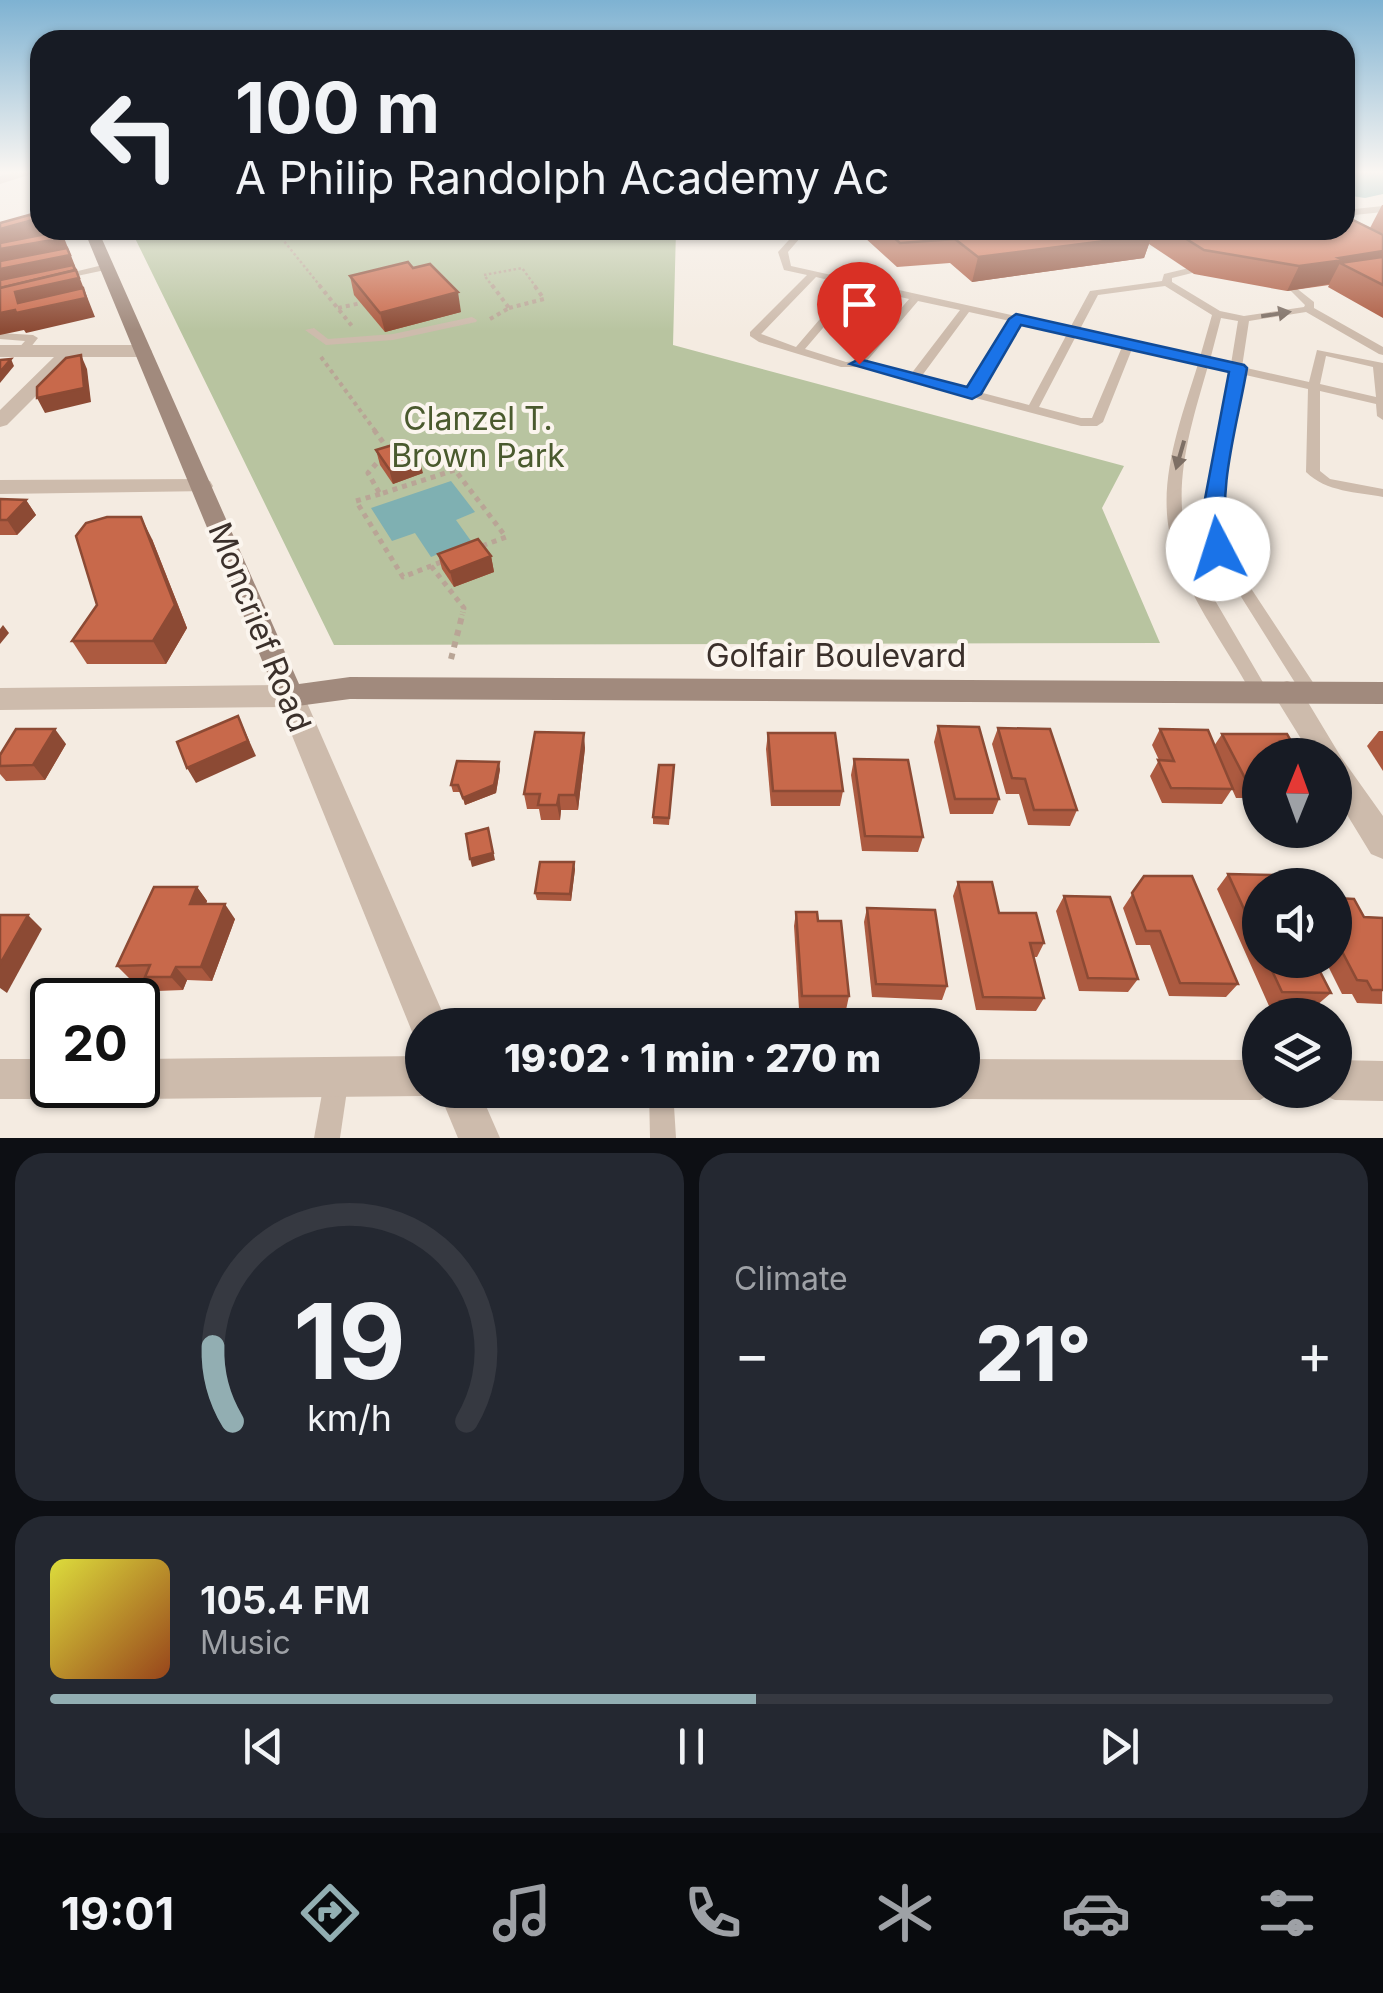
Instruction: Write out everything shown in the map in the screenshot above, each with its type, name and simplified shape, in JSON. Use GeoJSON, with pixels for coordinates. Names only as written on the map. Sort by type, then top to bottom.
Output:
{"type":"FeatureCollection","features":[{"type":"Feature","properties":{"kind":"main road","name":"Moncrief Road"},"geometry":{"type":"LineString","coordinates":[[95,240],[290,696]]}},
{"type":"Feature","properties":{"kind":"main road","name":"Golfair Boulevard"},"geometry":{"type":"LineString","coordinates":[[290,696],[350,688],[1383,693]]}},
{"type":"Feature","properties":{"kind":"street"},"geometry":{"type":"LineString","coordinates":[[0,352],[144,351]]}},
{"type":"Feature","properties":{"kind":"street"},"geometry":{"type":"LineString","coordinates":[[0,421],[70,352]]}},
{"type":"Feature","properties":{"kind":"street"},"geometry":{"type":"LineString","coordinates":[[0,487],[202,486]]}},
{"type":"Feature","properties":{"kind":"street"},"geometry":{"type":"LineString","coordinates":[[1285,691],[1316,738]]}},
{"type":"Feature","properties":{"kind":"street"},"geometry":{"type":"LineString","coordinates":[[0,699],[290,696]]}},
{"type":"Feature","properties":{"kind":"street","name":"Moncrief Road"},"geometry":{"type":"LineString","coordinates":[[290,696],[422,1008]]}},
{"type":"Feature","properties":{"kind":"street"},"geometry":{"type":"LineString","coordinates":[[1352,795],[1383,844]]}},
{"type":"Feature","properties":{"kind":"street"},"geometry":{"type":"LineString","coordinates":[[160,1079],[405,1076]]}},
{"type":"Feature","properties":{"kind":"street"},"geometry":{"type":"LineString","coordinates":[[0,1079],[30,1079]]}},
{"type":"Feature","properties":{"kind":"street"},"geometry":{"type":"LineString","coordinates":[[980,1079],[1242,1080]]}},
{"type":"Feature","properties":{"kind":"street"},"geometry":{"type":"LineString","coordinates":[[1352,1080],[1383,1080]]}},
{"type":"Feature","properties":{"kind":"street"},"geometry":{"type":"LineString","coordinates":[[466,1108],[479,1138]]}},
{"type":"Feature","properties":{"kind":"lane"},"geometry":{"type":"LineString","coordinates":[[31,248],[54,240]]}},
{"type":"Feature","properties":{"kind":"lane"},"geometry":{"type":"LineString","coordinates":[[794,240],[783,252],[787,268],[1238,368],[1382,407],[1382,361]]}},
{"type":"Feature","properties":{"kind":"lane"},"geometry":{"type":"LineString","coordinates":[[36,281],[107,267]]}},
{"type":"Feature","properties":{"kind":"lane"},"geometry":{"type":"LineString","coordinates":[[1167,283],[1167,276],[1189,270]]}},
{"type":"Feature","properties":{"kind":"lane"},"geometry":{"type":"LineString","coordinates":[[814,274],[754,334],[762,340],[845,365],[859,364],[1081,422],[1097,422],[1130,344]]}},
{"type":"Feature","properties":{"kind":"lane"},"geometry":{"type":"LineString","coordinates":[[798,351],[856,283]]}},
{"type":"Feature","properties":{"kind":"lane"},"geometry":{"type":"LineString","coordinates":[[1033,408],[1094,292],[1167,283],[1217,314],[1244,319],[1308,309],[1382,361]]}},
{"type":"Feature","properties":{"kind":"lane"},"geometry":{"type":"LineString","coordinates":[[1295,290],[1306,297],[1308,309]]}},
{"type":"Feature","properties":{"kind":"lane"},"geometry":{"type":"LineString","coordinates":[[859,364],[916,297]]}},
{"type":"Feature","properties":{"kind":"lane"},"geometry":{"type":"LineString","coordinates":[[914,378],[967,308]]}},
{"type":"Feature","properties":{"kind":"lane"},"geometry":{"type":"LineString","coordinates":[[1217,314],[1172,484],[1172,516],[1183,555],[1285,691]]}},
{"type":"Feature","properties":{"kind":"lane"},"geometry":{"type":"LineString","coordinates":[[972,394],[1016,319]]}},
{"type":"Feature","properties":{"kind":"lane"},"geometry":{"type":"LineString","coordinates":[[1244,319],[1212,520],[1218,549],[1285,691]]}},
{"type":"Feature","properties":{"kind":"lane"},"geometry":{"type":"LineString","coordinates":[[310,330],[326,342],[419,334],[470,320]]}},
{"type":"Feature","properties":{"kind":"lane"},"geometry":{"type":"LineString","coordinates":[[0,336],[32,338],[22,351]]}},
{"type":"Feature","properties":{"kind":"lane"},"geometry":{"type":"LineString","coordinates":[[1382,361],[1321,352],[1314,386],[1313,472],[1326,482],[1383,493]]}},
{"type":"Feature","properties":{"kind":"lane"},"geometry":{"type":"LineString","coordinates":[[327,1138],[336,1077]]}},
{"type":"Feature","properties":{"kind":"lane"},"geometry":{"type":"LineString","coordinates":[[662,1108],[663,1138]]}},
{"type":"Feature","properties":{"kind":"path"},"geometry":{"type":"LineString","coordinates":[[283,240],[354,328]]}},
{"type":"Feature","properties":{"kind":"path"},"geometry":{"type":"LineString","coordinates":[[470,320],[487,320],[508,308],[544,299],[522,268],[484,275],[508,308]]}},
{"type":"Feature","properties":{"kind":"path"},"geometry":{"type":"LineString","coordinates":[[338,308],[361,303]]}},
{"type":"Feature","properties":{"kind":"path"},"geometry":{"type":"LineString","coordinates":[[326,342],[318,352],[396,460]]}},
{"type":"Feature","properties":{"kind":"path"},"geometry":{"type":"LineString","coordinates":[[380,494],[368,473],[388,450]]}},
{"type":"Feature","properties":{"kind":"path"},"geometry":{"type":"LineString","coordinates":[[461,554],[402,576],[356,501],[455,470],[506,537],[476,549]]}},
{"type":"Feature","properties":{"kind":"path"},"geometry":{"type":"LineString","coordinates":[[430,566],[464,608],[451,658]]}},
{"type":"Feature","properties":{"kind":"green space","name":"Clanzel T. Brown Park"},"geometry":{"type":"Polygon","coordinates":[[[136,240],[676,240],[673,345],[1124,466],[1102,508],[1160,643],[334,645],[136,240]]]}},
{"type":"Feature","properties":{"kind":"water"},"geometry":{"type":"Polygon","coordinates":[[[451,481],[475,512],[456,520],[471,541],[431,557],[415,533],[392,541],[371,508],[451,481]]]}},
{"type":"Feature","properties":{"kind":"building"},"geometry":{"type":"Polygon","coordinates":[[[1355,225],[1383,235],[1383,251],[1299,266],[1204,250],[1188,240],[1355,240],[1355,225]]]}},
{"type":"Feature","properties":{"kind":"building"},"geometry":{"type":"Polygon","coordinates":[[[30,237],[52,240],[0,249],[0,243],[30,237]]]}},
{"type":"Feature","properties":{"kind":"building"},"geometry":{"type":"Polygon","coordinates":[[[897,240],[941,240],[900,243],[897,240]]]}},
{"type":"Feature","properties":{"kind":"building"},"geometry":{"type":"Polygon","coordinates":[[[956,240],[1112,240],[978,257],[956,240]]]}},
{"type":"Feature","properties":{"kind":"building"},"geometry":{"type":"Polygon","coordinates":[[[67,248],[70,255],[0,269],[0,261],[67,248]]]}},
{"type":"Feature","properties":{"kind":"building"},"geometry":{"type":"Polygon","coordinates":[[[1382,257],[1383,285],[1340,263],[1382,257]]]}},
{"type":"Feature","properties":{"kind":"building"},"geometry":{"type":"Polygon","coordinates":[[[408,262],[413,268],[430,264],[458,292],[380,313],[350,276],[408,262]]]}},
{"type":"Feature","properties":{"kind":"building"},"geometry":{"type":"Polygon","coordinates":[[[73,265],[75,270],[0,288],[0,280],[73,265]]]}},
{"type":"Feature","properties":{"kind":"building"},"geometry":{"type":"Polygon","coordinates":[[[76,270],[79,278],[15,292],[18,303],[83,288],[86,298],[0,313],[0,288],[76,270]]]}},
{"type":"Feature","properties":{"kind":"building"},"geometry":{"type":"Polygon","coordinates":[[[81,355],[84,388],[37,398],[37,387],[66,358],[81,355]]]}},
{"type":"Feature","properties":{"kind":"building"},"geometry":{"type":"Polygon","coordinates":[[[11,359],[0,372],[0,360],[11,359]]]}},
{"type":"Feature","properties":{"kind":"building"},"geometry":{"type":"Polygon","coordinates":[[[406,441],[419,459],[389,469],[376,450],[406,441]]]}},
{"type":"Feature","properties":{"kind":"building"},"geometry":{"type":"Polygon","coordinates":[[[0,499],[26,500],[7,520],[0,520],[0,499]]]}},
{"type":"Feature","properties":{"kind":"building"},"geometry":{"type":"Polygon","coordinates":[[[107,517],[141,517],[175,605],[153,641],[72,641],[97,605],[76,536],[86,523],[107,517]]]}},
{"type":"Feature","properties":{"kind":"building"},"geometry":{"type":"Polygon","coordinates":[[[478,539],[491,556],[450,572],[438,554],[478,539]]]}},
{"type":"Feature","properties":{"kind":"building"},"geometry":{"type":"Polygon","coordinates":[[[238,716],[248,741],[187,768],[177,742],[238,716]]]}},
{"type":"Feature","properties":{"kind":"building"},"geometry":{"type":"Polygon","coordinates":[[[938,726],[979,727],[999,799],[955,799],[938,726]]]}},
{"type":"Feature","properties":{"kind":"building"},"geometry":{"type":"Polygon","coordinates":[[[998,728],[1050,729],[1077,810],[1034,810],[1025,779],[1012,778],[998,728]]]}},
{"type":"Feature","properties":{"kind":"building"},"geometry":{"type":"Polygon","coordinates":[[[16,729],[55,729],[33,765],[0,766],[0,755],[16,729]]]}},
{"type":"Feature","properties":{"kind":"building"},"geometry":{"type":"Polygon","coordinates":[[[1160,729],[1208,730],[1233,789],[1171,788],[1158,760],[1174,761],[1160,729]]]}},
{"type":"Feature","properties":{"kind":"building"},"geometry":{"type":"Polygon","coordinates":[[[535,732],[584,733],[575,795],[559,795],[557,805],[538,805],[540,794],[524,794],[535,732]]]}},
{"type":"Feature","properties":{"kind":"building"},"geometry":{"type":"Polygon","coordinates":[[[768,733],[835,733],[843,791],[773,791],[768,733]]]}},
{"type":"Feature","properties":{"kind":"building"},"geometry":{"type":"Polygon","coordinates":[[[1222,734],[1287,734],[1289,738],[1242,738],[1242,772],[1222,734]]]}},
{"type":"Feature","properties":{"kind":"building"},"geometry":{"type":"Polygon","coordinates":[[[854,759],[908,760],[923,837],[865,836],[854,759]]]}},
{"type":"Feature","properties":{"kind":"building"},"geometry":{"type":"Polygon","coordinates":[[[457,761],[499,762],[494,785],[463,798],[458,785],[451,785],[457,761]]]}},
{"type":"Feature","properties":{"kind":"building"},"geometry":{"type":"Polygon","coordinates":[[[659,765],[674,765],[669,818],[653,817],[659,765]]]}},
{"type":"Feature","properties":{"kind":"building"},"geometry":{"type":"Polygon","coordinates":[[[488,828],[493,853],[470,859],[466,834],[488,828]]]}},
{"type":"Feature","properties":{"kind":"building"},"geometry":{"type":"Polygon","coordinates":[[[540,862],[574,862],[570,894],[535,893],[540,862]]]}},
{"type":"Feature","properties":{"kind":"building"},"geometry":{"type":"Polygon","coordinates":[[[1228,874],[1242,874],[1242,905],[1228,874]]]}},
{"type":"Feature","properties":{"kind":"building"},"geometry":{"type":"Polygon","coordinates":[[[1144,876],[1192,876],[1238,984],[1180,983],[1160,931],[1146,931],[1132,893],[1144,876]]]}},
{"type":"Feature","properties":{"kind":"building"},"geometry":{"type":"Polygon","coordinates":[[[958,882],[992,882],[999,913],[1036,913],[1044,943],[1030,943],[1044,998],[983,997],[958,882]]]}},
{"type":"Feature","properties":{"kind":"building"},"geometry":{"type":"Polygon","coordinates":[[[154,887],[197,887],[190,904],[225,904],[201,967],[176,967],[171,977],[145,977],[150,965],[117,966],[154,887]]]}},
{"type":"Feature","properties":{"kind":"building"},"geometry":{"type":"Polygon","coordinates":[[[1064,896],[1110,897],[1138,979],[1088,978],[1064,896]]]}},
{"type":"Feature","properties":{"kind":"building"},"geometry":{"type":"Polygon","coordinates":[[[1352,899],[1364,917],[1383,918],[1383,990],[1372,990],[1367,981],[1357,980],[1352,970],[1352,899]]]}},
{"type":"Feature","properties":{"kind":"building"},"geometry":{"type":"Polygon","coordinates":[[[867,908],[935,910],[947,986],[876,984],[867,908]]]}},
{"type":"Feature","properties":{"kind":"building"},"geometry":{"type":"Polygon","coordinates":[[[796,912],[817,912],[818,921],[841,921],[849,996],[802,996],[796,912]]]}},
{"type":"Feature","properties":{"kind":"building"},"geometry":{"type":"Polygon","coordinates":[[[0,915],[28,915],[0,964],[0,915]]]}},
{"type":"Feature","properties":{"kind":"building"},"geometry":{"type":"Polygon","coordinates":[[[1275,978],[1323,978],[1331,993],[1282,992],[1275,978]]]}},
{"type":"Feature","properties":{"kind":"route"},"geometry":{"type":"LineString","coordinates":[[859,364],[972,394],[1016,319],[1238,368],[1214,496],[1212,520],[1218,549]]}}]}
